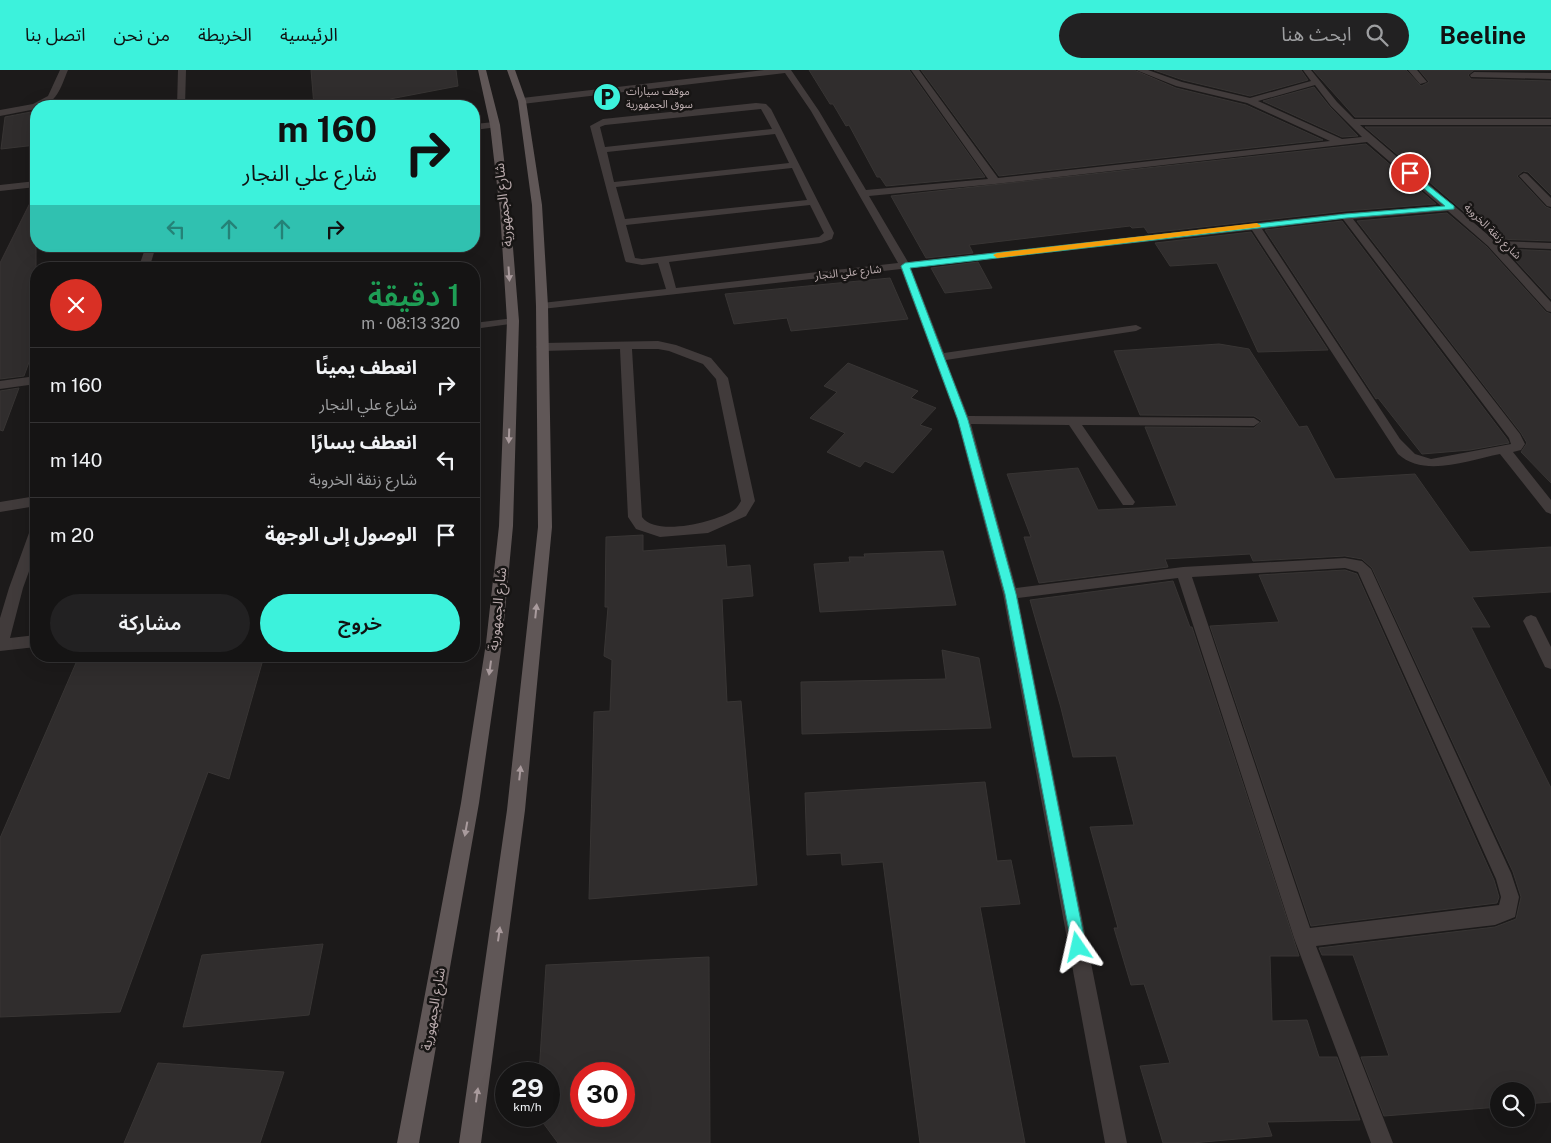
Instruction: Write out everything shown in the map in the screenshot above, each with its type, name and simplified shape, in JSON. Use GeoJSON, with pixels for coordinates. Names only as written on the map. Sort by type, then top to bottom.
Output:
{"type":"FeatureCollection","features":[{"type":"Feature","properties":{"kind":"main road","name":"شارع الجمهورية"},"geometry":{"type":"LineString","coordinates":[[408,1143],[470,803],[494,643],[506,526],[513,321],[505,211],[495,125],[482,70]]}},
{"type":"Feature","properties":{"kind":"main road"},"geometry":{"type":"LineString","coordinates":[[470,1143],[516,810],[545,527],[542,306],[537,205],[522,101],[511,70]]}},
{"type":"Feature","properties":{"kind":"street"},"geometry":{"type":"LineString","coordinates":[[48,100],[57,91],[64,70]]}},
{"type":"Feature","properties":{"kind":"street"},"geometry":{"type":"LineString","coordinates":[[181,100],[182,70]]}},
{"type":"Feature","properties":{"kind":"street"},"geometry":{"type":"LineString","coordinates":[[522,101],[786,70],[864,193],[905,266],[963,420],[1010,594],[1116,1143]]}},
{"type":"Feature","properties":{"kind":"street"},"geometry":{"type":"LineString","coordinates":[[915,70],[995,181]]}},
{"type":"Feature","properties":{"kind":"street"},"geometry":{"type":"LineString","coordinates":[[1140,70],[1179,84],[1250,101],[1340,142]]}},
{"type":"Feature","properties":{"kind":"street","name":"شارع زنقة الخروبة"},"geometry":{"type":"LineString","coordinates":[[1307,70],[1369,139],[1492,244],[1551,310]]}},
{"type":"Feature","properties":{"kind":"street"},"geometry":{"type":"LineString","coordinates":[[1412,70],[1423,82]]}},
{"type":"Feature","properties":{"kind":"street"},"geometry":{"type":"LineString","coordinates":[[1474,75],[1551,76]]}},
{"type":"Feature","properties":{"kind":"street"},"geometry":{"type":"LineString","coordinates":[[1250,101],[1317,82]]}},
{"type":"Feature","properties":{"kind":"street"},"geometry":{"type":"LineString","coordinates":[[756,106],[766,108],[778,131],[830,235],[825,239],[663,260],[637,263],[630,260],[595,128],[600,123],[756,106]]}},
{"type":"Feature","properties":{"kind":"street"},"geometry":{"type":"LineString","coordinates":[[0,113],[30,107]]}},
{"type":"Feature","properties":{"kind":"street"},"geometry":{"type":"LineString","coordinates":[[1352,122],[1551,122]]}},
{"type":"Feature","properties":{"kind":"street"},"geometry":{"type":"LineString","coordinates":[[480,126],[495,125]]}},
{"type":"Feature","properties":{"kind":"street"},"geometry":{"type":"LineString","coordinates":[[601,150],[778,131]]}},
{"type":"Feature","properties":{"kind":"street"},"geometry":{"type":"LineString","coordinates":[[864,193],[995,181],[1369,139]]}},
{"type":"Feature","properties":{"kind":"street"},"geometry":{"type":"LineString","coordinates":[[610,185],[795,164]]}},
{"type":"Feature","properties":{"kind":"street"},"geometry":{"type":"LineString","coordinates":[[1524,176],[1551,204]]}},
{"type":"Feature","properties":{"kind":"street"},"geometry":{"type":"LineString","coordinates":[[0,188],[30,185]]}},
{"type":"Feature","properties":{"kind":"street"},"geometry":{"type":"LineString","coordinates":[[620,223],[814,202]]}},
{"type":"Feature","properties":{"kind":"street","name":"شارع علي النجار"},"geometry":{"type":"LineString","coordinates":[[542,306],[1346,216],[1452,208]]}},
{"type":"Feature","properties":{"kind":"street"},"geometry":{"type":"LineString","coordinates":[[1255,226],[1404,455],[1416,461],[1431,462],[1516,447],[1518,444],[1515,437],[1346,216]]}},
{"type":"Feature","properties":{"kind":"street"},"geometry":{"type":"LineString","coordinates":[[1492,244],[1551,246]]}},
{"type":"Feature","properties":{"kind":"street"},"geometry":{"type":"LineString","coordinates":[[663,260],[672,292]]}},
{"type":"Feature","properties":{"kind":"street"},"geometry":{"type":"LineString","coordinates":[[480,325],[513,321]]}},
{"type":"Feature","properties":{"kind":"street"},"geometry":{"type":"LineString","coordinates":[[939,357],[1136,328]]}},
{"type":"Feature","properties":{"kind":"street"},"geometry":{"type":"LineString","coordinates":[[542,347],[658,345],[707,361],[722,378],[748,501],[741,513],[708,528],[660,532],[641,526],[635,517],[626,346]]}},
{"type":"Feature","properties":{"kind":"street"},"geometry":{"type":"LineString","coordinates":[[0,385],[30,381]]}},
{"type":"Feature","properties":{"kind":"street"},"geometry":{"type":"LineString","coordinates":[[963,420],[1254,422]]}},
{"type":"Feature","properties":{"kind":"street"},"geometry":{"type":"LineString","coordinates":[[1072,420],[1128,502]]}},
{"type":"Feature","properties":{"kind":"street"},"geometry":{"type":"LineString","coordinates":[[1504,450],[1549,504]]}},
{"type":"Feature","properties":{"kind":"street"},"geometry":{"type":"LineString","coordinates":[[0,506],[30,502]]}},
{"type":"Feature","properties":{"kind":"street"},"geometry":{"type":"LineString","coordinates":[[30,549],[16,588],[0,645],[30,642]]}},
{"type":"Feature","properties":{"kind":"street"},"geometry":{"type":"LineString","coordinates":[[1010,594],[1183,572],[1345,563],[1357,565],[1364,569],[1369,576],[1505,879],[1510,897],[1508,911],[1495,916],[1304,938]]}},
{"type":"Feature","properties":{"kind":"street"},"geometry":{"type":"LineString","coordinates":[[1183,572],[1304,938],[1382,1143]]}},
{"type":"Feature","properties":{"kind":"street"},"geometry":{"type":"LineString","coordinates":[[1531,621],[1551,663]]}},
{"type":"Feature","properties":{"kind":"building"},"geometry":{"type":"Polygon","coordinates":[[[311,70],[456,70],[458,86],[390,100],[314,100],[311,70]]]}},
{"type":"Feature","properties":{"kind":"building"},"geometry":{"type":"Polygon","coordinates":[[[809,70],[909,70],[985,177],[886,186],[880,177],[877,177],[849,125],[846,126],[833,104],[830,104],[809,70]]]}},
{"type":"Feature","properties":{"kind":"building"},"geometry":{"type":"Polygon","coordinates":[[[921,70],[1134,70],[1176,88],[1246,105],[1323,140],[999,176],[921,70]]]}},
{"type":"Feature","properties":{"kind":"building"},"geometry":{"type":"Polygon","coordinates":[[[1154,70],[1301,70],[1308,80],[1250,96],[1183,80],[1154,70]]]}},
{"type":"Feature","properties":{"kind":"building"},"geometry":{"type":"Polygon","coordinates":[[[1313,70],[1406,70],[1421,86],[1429,82],[1419,70],[1474,70],[1468,75],[1471,79],[1551,81],[1551,117],[1355,117],[1313,70]]]}},
{"type":"Feature","properties":{"kind":"building"},"geometry":{"type":"Polygon","coordinates":[[[1314,87],[1358,136],[1342,137],[1263,101],[1314,87]]]}},
{"type":"Feature","properties":{"kind":"building"},"geometry":{"type":"Polygon","coordinates":[[[30,112],[30,146],[1,149],[5,117],[30,112]]]}},
{"type":"Feature","properties":{"kind":"building"},"geometry":{"type":"Polygon","coordinates":[[[1365,127],[1551,127],[1551,195],[1528,172],[1523,171],[1517,176],[1546,207],[1551,209],[1551,241],[1496,239],[1365,127]]]}},
{"type":"Feature","properties":{"kind":"building"},"geometry":{"type":"Polygon","coordinates":[[[1366,144],[1436,204],[1346,211],[1148,233],[1144,227],[1132,228],[1130,226],[969,245],[973,253],[926,258],[891,196],[1366,144]]]}},
{"type":"Feature","properties":{"kind":"building"},"geometry":{"type":"Polygon","coordinates":[[[30,203],[30,252],[36,252],[36,262],[30,262],[30,360],[24,376],[0,379],[0,263],[30,203]]]}},
{"type":"Feature","properties":{"kind":"building"},"geometry":{"type":"Polygon","coordinates":[[[1447,213],[1487,247],[1546,312],[1551,314],[1551,483],[1521,452],[1527,443],[1521,433],[1357,221],[1447,213]]]}},
{"type":"Feature","properties":{"kind":"building"},"geometry":{"type":"Polygon","coordinates":[[[1342,221],[1509,443],[1470,450],[1422,454],[1378,398],[1376,399],[1265,230],[1342,221]]]}},
{"type":"Feature","properties":{"kind":"building"},"geometry":{"type":"Polygon","coordinates":[[[1251,232],[1328,350],[1258,352],[1217,263],[1170,266],[1155,243],[1251,232]]]}},
{"type":"Feature","properties":{"kind":"building"},"geometry":{"type":"Polygon","coordinates":[[[1505,249],[1551,251],[1551,299],[1505,249]]]}},
{"type":"Feature","properties":{"kind":"building"},"geometry":{"type":"Polygon","coordinates":[[[978,262],[992,288],[945,293],[931,268],[978,262]]]}},
{"type":"Feature","properties":{"kind":"building"},"geometry":{"type":"Polygon","coordinates":[[[890,278],[908,319],[791,331],[787,318],[734,324],[725,294],[890,278]]]}},
{"type":"Feature","properties":{"kind":"building"},"geometry":{"type":"Polygon","coordinates":[[[1219,344],[1249,349],[1299,427],[1307,426],[1335,479],[1415,474],[1470,552],[1551,547],[1551,592],[1472,597],[1490,627],[1471,627],[1551,788],[1551,1102],[1535,1103],[1535,1082],[1490,1082],[1490,1108],[1384,1116],[1361,1057],[1389,1056],[1353,955],[1322,955],[1319,948],[1495,927],[1516,919],[1521,897],[1513,872],[1372,568],[1362,559],[1345,556],[1253,561],[1250,554],[1165,559],[1168,567],[1039,583],[1024,537],[1031,537],[1007,474],[1078,468],[1098,510],[1177,506],[1145,427],[1254,428],[1262,421],[1254,416],[1140,415],[1114,351],[1219,344]]]}},
{"type":"Feature","properties":{"kind":"building"},"geometry":{"type":"Polygon","coordinates":[[[848,363],[918,391],[911,398],[936,408],[920,425],[932,429],[893,473],[865,461],[860,467],[827,452],[845,433],[810,418],[837,392],[824,386],[848,363]]]}},
{"type":"Feature","properties":{"kind":"building"},"geometry":{"type":"Polygon","coordinates":[[[19,388],[3,431],[0,430],[0,391],[19,388]]]}},
{"type":"Feature","properties":{"kind":"building"},"geometry":{"type":"Polygon","coordinates":[[[643,535],[643,551],[725,545],[727,567],[750,565],[753,596],[722,599],[727,702],[741,701],[757,885],[589,899],[594,712],[610,711],[612,660],[604,656],[608,607],[605,607],[606,537],[643,535]]]}},
{"type":"Feature","properties":{"kind":"building"},"geometry":{"type":"Polygon","coordinates":[[[943,551],[956,605],[820,612],[814,564],[850,562],[849,557],[865,557],[864,554],[943,551]]]}},
{"type":"Feature","properties":{"kind":"building"},"geometry":{"type":"Polygon","coordinates":[[[1345,570],[1357,574],[1494,880],[1499,897],[1497,903],[1311,926],[1210,626],[1279,622],[1259,575],[1345,570]]]}},
{"type":"Feature","properties":{"kind":"building"},"geometry":{"type":"Polygon","coordinates":[[[1173,581],[1190,627],[1192,627],[1299,956],[1270,956],[1272,1021],[1307,1020],[1319,1057],[1337,1057],[1360,1120],[1267,1122],[1272,1136],[1192,1143],[1163,1143],[1140,1066],[1170,1063],[1144,984],[1131,985],[1114,928],[1118,928],[1090,827],[1134,825],[1116,756],[1073,757],[1030,600],[1173,581]]]}},
{"type":"Feature","properties":{"kind":"building"},"geometry":{"type":"Polygon","coordinates":[[[942,650],[979,658],[991,728],[802,734],[801,682],[946,679],[942,650]]]}},
{"type":"Feature","properties":{"kind":"building"},"geometry":{"type":"Polygon","coordinates":[[[76,662],[262,662],[229,779],[208,772],[120,1012],[0,1017],[0,838],[76,662]]]}},
{"type":"Feature","properties":{"kind":"building"},"geometry":{"type":"Polygon","coordinates":[[[985,782],[997,861],[1011,860],[1020,904],[980,907],[1025,1143],[920,1143],[883,862],[842,865],[841,853],[807,855],[805,793],[985,782]]]}},
{"type":"Feature","properties":{"kind":"building"},"geometry":{"type":"Polygon","coordinates":[[[323,944],[309,1015],[183,1027],[202,955],[323,944]]]}},
{"type":"Feature","properties":{"kind":"building"},"geometry":{"type":"Polygon","coordinates":[[[709,957],[710,1143],[558,1143],[546,1127],[560,1127],[560,1062],[540,1062],[546,965],[709,957]]]}},
{"type":"Feature","properties":{"kind":"building"},"geometry":{"type":"Polygon","coordinates":[[[158,1063],[284,1072],[260,1143],[124,1143],[158,1063]]]}},
{"type":"Feature","properties":{"kind":"slow traffic"},"geometry":{"type":"LineString","coordinates":[[997,255],[1257,226]]}},
{"type":"Feature","properties":{"kind":"place","name":"موقف سيارات سوق الجمهورية"},"geometry":{"type":"Point","coordinates":[607,97]}},
{"type":"Feature","properties":{"kind":"route"},"geometry":{"type":"LineString","coordinates":[[1078,947],[1010,594],[963,420],[905,266],[1346,216],[1452,208],[1410,173]]}}]}
